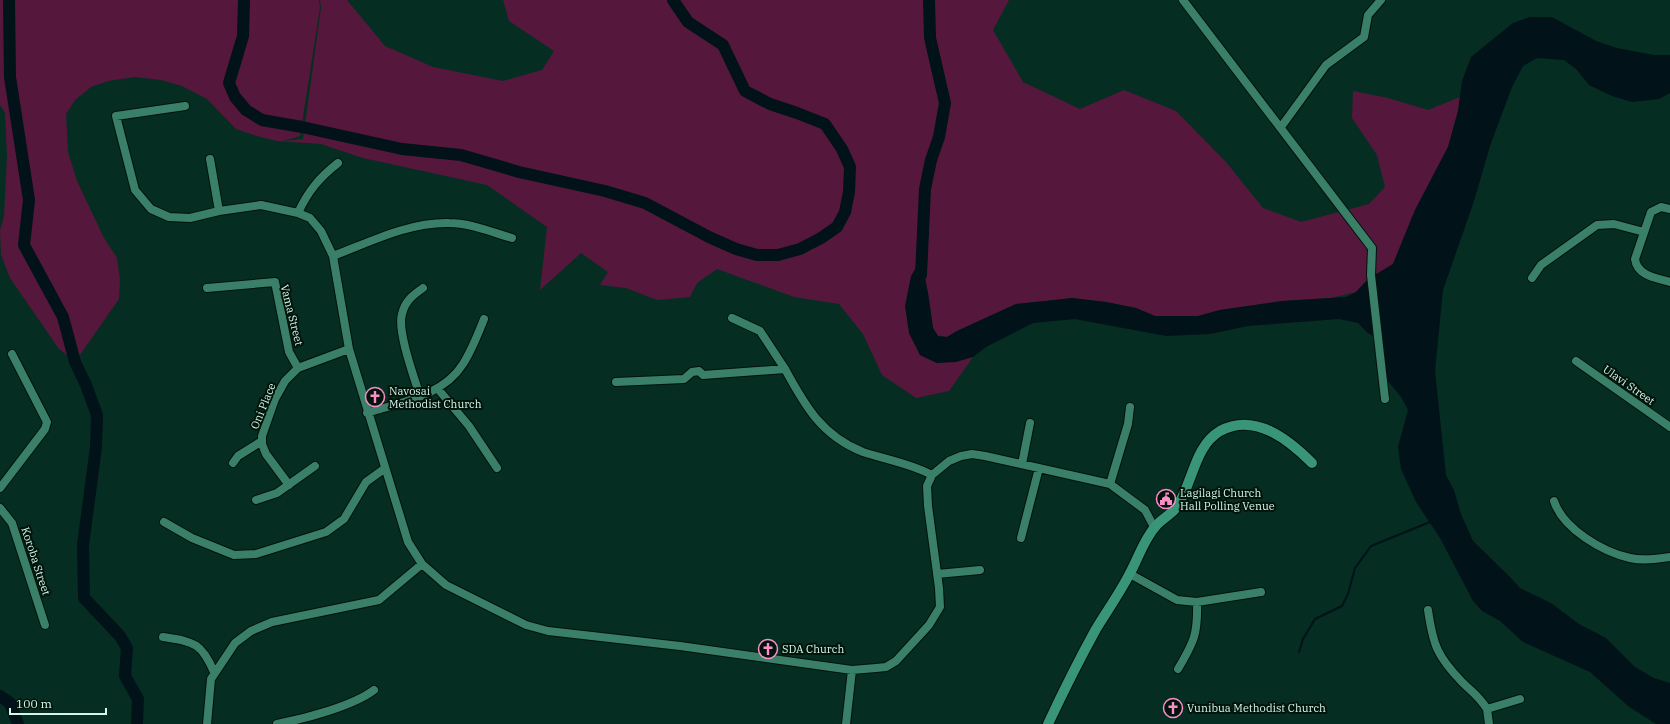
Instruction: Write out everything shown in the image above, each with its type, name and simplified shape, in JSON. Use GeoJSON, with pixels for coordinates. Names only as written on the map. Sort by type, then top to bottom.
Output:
{"type":"FeatureCollection","features":[{"type":"Feature","properties":{"kind":"street"},"geometry":{"type":"LineString","coordinates":[[1183,0],[1372,248],[1371,275],[1385,399]]}},
{"type":"Feature","properties":{"kind":"street"},"geometry":{"type":"LineString","coordinates":[[1281,127],[1326,65],[1364,37],[1368,15],[1381,0]]}},
{"type":"Feature","properties":{"kind":"street"},"geometry":{"type":"LineString","coordinates":[[185,106],[116,116],[136,190],[151,209],[169,218],[190,218],[219,211],[261,205],[298,213],[310,218],[321,231],[333,256],[348,349],[408,542],[422,564],[446,586],[526,625],[548,631],[680,646],[852,670],[886,667],[896,661],[913,644],[929,625],[940,607],[927,486],[932,475],[949,461],[961,456],[972,454],[1110,484],[1145,510],[1154,527]]}},
{"type":"Feature","properties":{"kind":"street"},"geometry":{"type":"LineString","coordinates":[[210,159],[219,211]]}},
{"type":"Feature","properties":{"kind":"street"},"geometry":{"type":"LineString","coordinates":[[298,213],[310,190],[320,177],[338,163]]}},
{"type":"Feature","properties":{"kind":"street"},"geometry":{"type":"LineString","coordinates":[[1670,209],[1661,207],[1653,210],[1644,232],[1636,259],[1637,267],[1643,273],[1670,282]]}},
{"type":"Feature","properties":{"kind":"street"},"geometry":{"type":"LineString","coordinates":[[333,256],[404,230],[430,224],[449,223],[469,225],[512,238]]}},
{"type":"Feature","properties":{"kind":"street"},"geometry":{"type":"LineString","coordinates":[[1532,278],[1541,265],[1597,225],[1614,224],[1644,232]]}},
{"type":"Feature","properties":{"kind":"street","name":"Vama Street"},"geometry":{"type":"LineString","coordinates":[[207,288],[275,282],[289,352],[298,368]]}},
{"type":"Feature","properties":{"kind":"street"},"geometry":{"type":"LineString","coordinates":[[420,396],[402,331],[402,315],[407,302],[412,295],[423,288]]}},
{"type":"Feature","properties":{"kind":"street"},"geometry":{"type":"LineString","coordinates":[[732,318],[760,331],[814,417],[828,432],[863,452],[918,468],[932,475]]}},
{"type":"Feature","properties":{"kind":"street"},"geometry":{"type":"LineString","coordinates":[[368,413],[420,396],[438,389],[446,383],[464,364],[484,319]]}},
{"type":"Feature","properties":{"kind":"street","name":"Oni Place"},"geometry":{"type":"LineString","coordinates":[[262,441],[275,399],[285,381],[298,368],[348,349]]}},
{"type":"Feature","properties":{"kind":"street"},"geometry":{"type":"LineString","coordinates":[[0,488],[45,429],[47,422],[12,354]]}},
{"type":"Feature","properties":{"kind":"street","name":"Ulavi Street"},"geometry":{"type":"LineString","coordinates":[[1576,361],[1670,427]]}},
{"type":"Feature","properties":{"kind":"street"},"geometry":{"type":"LineString","coordinates":[[616,382],[684,379],[695,371],[699,371],[703,376],[785,370]]}},
{"type":"Feature","properties":{"kind":"street"},"geometry":{"type":"LineString","coordinates":[[438,389],[469,426],[497,468]]}},
{"type":"Feature","properties":{"kind":"street"},"geometry":{"type":"LineString","coordinates":[[1110,484],[1128,424],[1130,407]]}},
{"type":"Feature","properties":{"kind":"street"},"geometry":{"type":"LineString","coordinates":[[1022,464],[1030,423]]}},
{"type":"Feature","properties":{"kind":"street"},"geometry":{"type":"LineString","coordinates":[[1048,724],[1097,629],[1130,574],[1141,547],[1154,527],[1175,509],[1207,442],[1220,431],[1238,425],[1252,424],[1259,426],[1292,444],[1312,464]]}},
{"type":"Feature","properties":{"kind":"street"},"geometry":{"type":"LineString","coordinates":[[233,463],[238,456],[262,441],[266,454],[289,485]]}},
{"type":"Feature","properties":{"kind":"street"},"geometry":{"type":"LineString","coordinates":[[256,500],[277,493],[315,466]]}},
{"type":"Feature","properties":{"kind":"street"},"geometry":{"type":"LineString","coordinates":[[164,522],[192,538],[234,555],[256,554],[303,541],[326,532],[344,519],[366,482],[384,468]]}},
{"type":"Feature","properties":{"kind":"street"},"geometry":{"type":"LineString","coordinates":[[1021,538],[1039,468]]}},
{"type":"Feature","properties":{"kind":"street"},"geometry":{"type":"LineString","coordinates":[[1554,501],[1557,510],[1569,524],[1588,540],[1630,558],[1650,560],[1670,556]]}},
{"type":"Feature","properties":{"kind":"street","name":"Koroba Street"},"geometry":{"type":"LineString","coordinates":[[0,508],[12,523],[45,625]]}},
{"type":"Feature","properties":{"kind":"street"},"geometry":{"type":"LineString","coordinates":[[207,724],[211,679],[214,672],[235,642],[251,631],[272,622],[364,605],[379,600],[422,564]]}},
{"type":"Feature","properties":{"kind":"street"},"geometry":{"type":"LineString","coordinates":[[937,574],[980,570]]}},
{"type":"Feature","properties":{"kind":"street"},"geometry":{"type":"LineString","coordinates":[[1130,574],[1177,600],[1197,602],[1261,592]]}},
{"type":"Feature","properties":{"kind":"street"},"geometry":{"type":"LineString","coordinates":[[1178,668],[1193,643],[1198,624],[1197,602]]}},
{"type":"Feature","properties":{"kind":"street"},"geometry":{"type":"LineString","coordinates":[[1428,610],[1432,639],[1443,661],[1465,685],[1479,696],[1487,709],[1489,724]]}},
{"type":"Feature","properties":{"kind":"street"},"geometry":{"type":"LineString","coordinates":[[163,637],[182,640],[201,648],[207,656],[214,672]]}},
{"type":"Feature","properties":{"kind":"street"},"geometry":{"type":"LineString","coordinates":[[846,724],[852,670]]}},
{"type":"Feature","properties":{"kind":"street"},"geometry":{"type":"LineString","coordinates":[[277,724],[298,720],[345,704],[363,697],[374,690]]}},
{"type":"Feature","properties":{"kind":"street"},"geometry":{"type":"LineString","coordinates":[[1487,709],[1520,699]]}},
{"type":"Feature","properties":{"kind":"shaded area"},"geometry":{"type":"Polygon","coordinates":[[[0,0],[319,0],[320,8],[300,136],[283,141],[303,139],[321,8],[320,0],[347,0],[385,46],[433,67],[503,81],[542,70],[554,51],[509,21],[503,0],[1009,0],[993,30],[1023,82],[1080,109],[1124,90],[1176,111],[1226,162],[1263,208],[1301,222],[1369,204],[1385,187],[1377,155],[1352,118],[1353,91],[1388,98],[1428,110],[1460,97],[1458,111],[1448,147],[1415,210],[1393,264],[1368,279],[1356,292],[1331,298],[1282,301],[1220,310],[1198,316],[1155,316],[1136,308],[1106,302],[1072,298],[1016,304],[947,337],[938,336],[933,328],[921,259],[909,333],[920,355],[937,363],[973,357],[949,391],[916,398],[882,375],[863,334],[839,304],[794,297],[717,269],[697,283],[690,297],[657,300],[626,288],[600,285],[608,272],[581,253],[540,290],[547,227],[487,185],[363,158],[321,144],[277,141],[257,136],[236,129],[207,99],[182,86],[161,80],[135,77],[108,81],[91,87],[75,100],[66,114],[68,152],[77,181],[104,238],[117,258],[120,280],[119,299],[75,362],[59,349],[10,278],[1,255],[0,230],[4,216],[7,157],[5,113],[0,105],[0,0]]]}},
{"type":"Feature","properties":{"kind":"shaded area"},"geometry":{"type":"Polygon","coordinates":[[[1530,17],[1552,17],[1596,41],[1617,48],[1654,55],[1670,55],[1670,93],[1659,99],[1632,102],[1612,96],[1589,85],[1576,69],[1564,60],[1537,58],[1523,66],[1512,87],[1490,146],[1474,201],[1443,290],[1435,371],[1446,475],[1454,490],[1461,514],[1473,541],[1520,588],[1551,603],[1579,624],[1606,638],[1635,667],[1654,678],[1670,683],[1670,724],[1656,724],[1628,706],[1590,672],[1523,642],[1500,621],[1482,611],[1473,601],[1440,538],[1416,502],[1401,469],[1398,447],[1408,410],[1401,397],[1387,380],[1377,338],[1368,333],[1358,323],[1339,319],[1248,326],[1210,334],[1166,336],[1075,319],[1033,323],[986,347],[973,357],[956,362],[937,363],[920,355],[909,333],[905,306],[911,276],[921,259],[933,328],[938,336],[947,337],[1016,304],[1072,298],[1106,302],[1136,308],[1155,316],[1198,316],[1220,310],[1282,301],[1346,297],[1356,292],[1368,279],[1393,264],[1415,210],[1448,147],[1458,111],[1462,81],[1471,57],[1513,23],[1530,17]]]}},
{"type":"Feature","properties":{"kind":"waterway"},"geometry":{"type":"LineString","coordinates":[[9,0],[10,77],[29,200],[24,245],[63,317],[75,362],[86,385],[97,415],[96,447],[83,545],[84,598],[120,636],[127,648],[125,676],[138,699],[137,724]]}},
{"type":"Feature","properties":{"kind":"waterway"},"geometry":{"type":"LineString","coordinates":[[244,0],[243,36],[229,83],[235,97],[246,110],[262,120],[302,127],[402,149],[461,155],[519,172],[605,191],[645,203],[709,237],[736,249],[757,255],[778,255],[800,249],[821,238],[837,227],[845,212],[849,192],[850,167],[842,149],[825,124],[770,104],[745,91],[723,45],[688,22],[673,0]]}},
{"type":"Feature","properties":{"kind":"waterway"},"geometry":{"type":"LineString","coordinates":[[921,275],[925,189],[931,160],[939,137],[945,103],[930,38],[929,0]]}},
{"type":"Feature","properties":{"kind":"waterway"},"geometry":{"type":"LineString","coordinates":[[1299,652],[1303,639],[1315,619],[1342,606],[1348,594],[1355,568],[1371,546],[1430,522]]}},
{"type":"Feature","properties":{"kind":"waterway"},"geometry":{"type":"LineString","coordinates":[[0,696],[10,703],[18,724]]}},
{"type":"Feature","properties":{"kind":"place","name":"Navosai Methodist Church"},"geometry":{"type":"Point","coordinates":[375,397]}},
{"type":"Feature","properties":{"kind":"place","name":"Lagilagi Church Hall Polling Venue"},"geometry":{"type":"Point","coordinates":[1166,499]}},
{"type":"Feature","properties":{"kind":"place","name":"SDA Church"},"geometry":{"type":"Point","coordinates":[768,649]}},
{"type":"Feature","properties":{"kind":"place","name":"Vunibua Methodist Church"},"geometry":{"type":"Point","coordinates":[1173,708]}}]}
